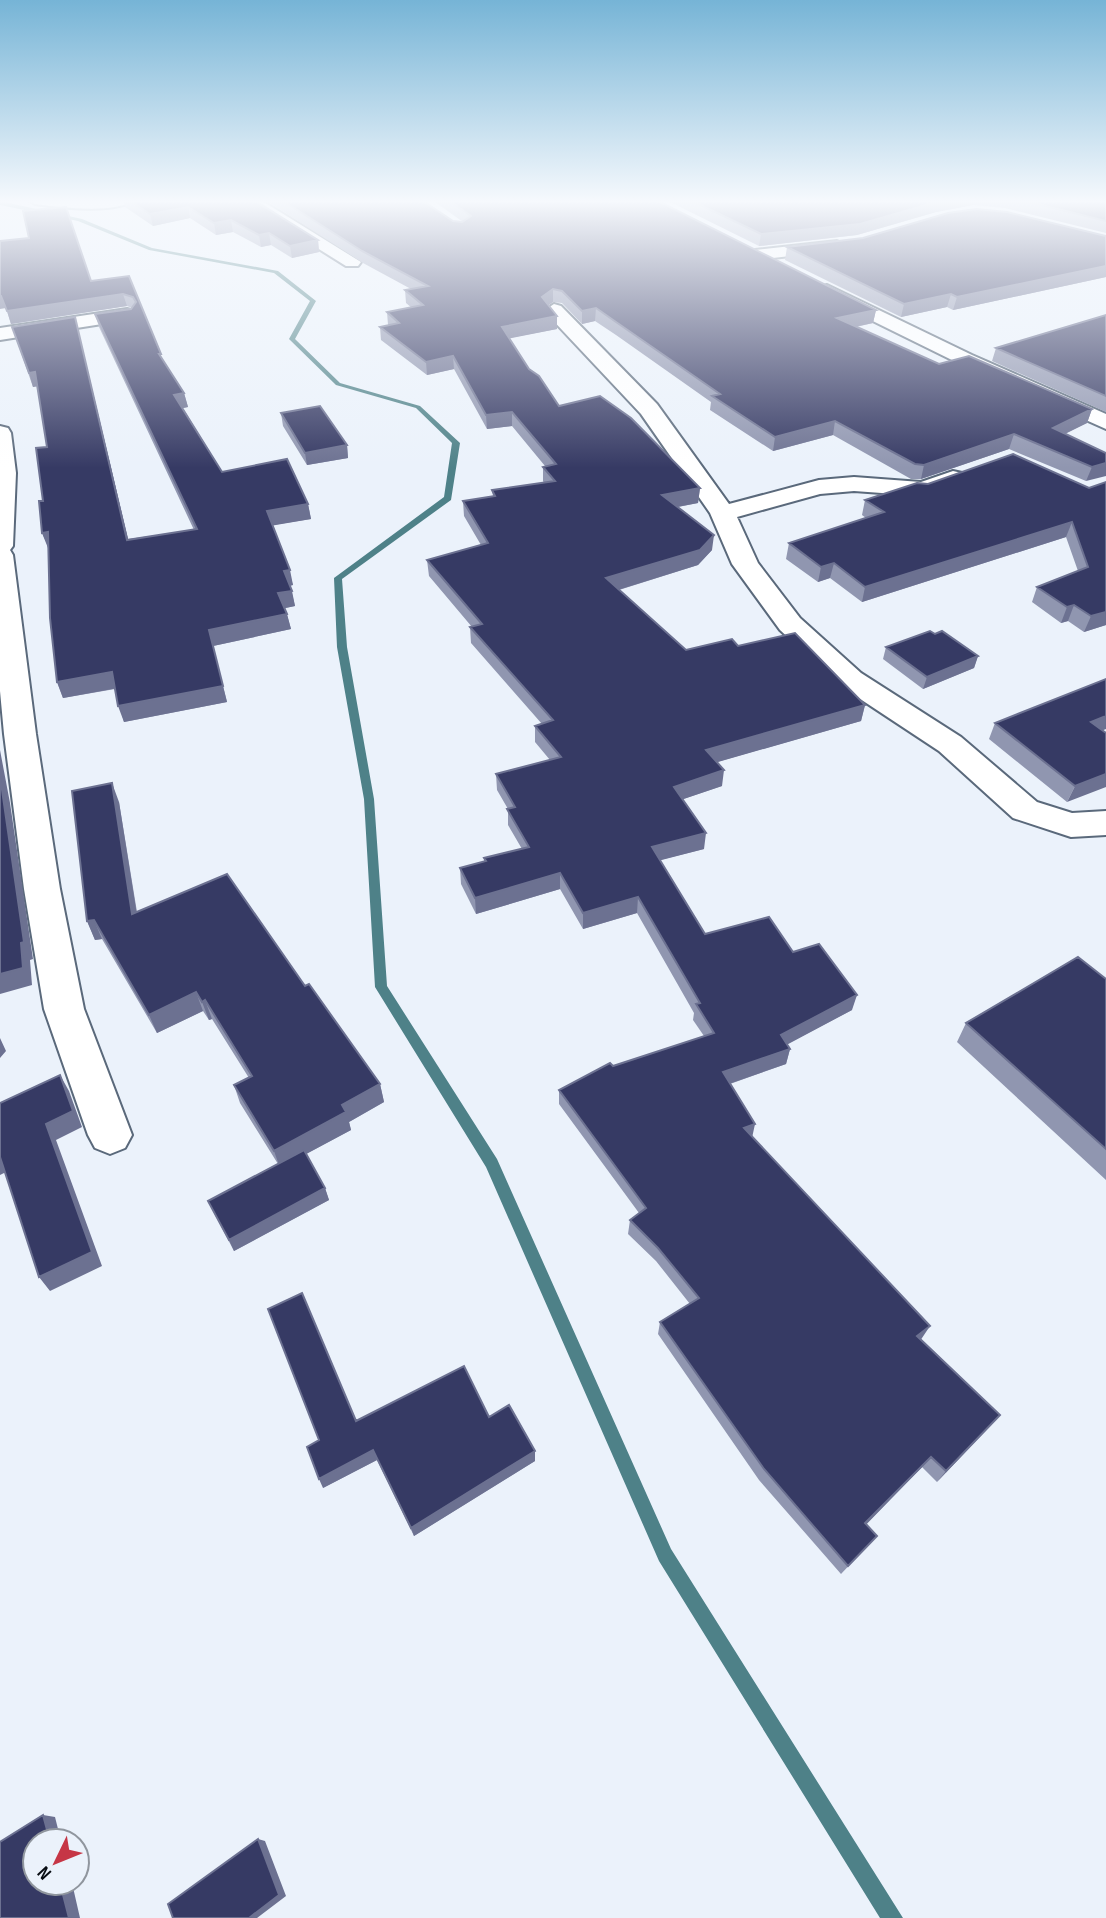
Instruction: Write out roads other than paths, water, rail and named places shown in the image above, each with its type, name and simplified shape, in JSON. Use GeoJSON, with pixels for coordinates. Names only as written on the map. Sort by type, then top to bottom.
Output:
{"type":"FeatureCollection","features":[{"type":"Feature","properties":{"kind":"street"},"geometry":{"type":"LineString","coordinates":[[822,289],[1078,412],[1106,422]]}},
{"type":"Feature","properties":{"kind":"street"},"geometry":{"type":"LineString","coordinates":[[554,310],[649,410],[723,513],[745,564],[790,624],[850,679],[950,744],[1025,810],[1071,825],[1106,823]]}},
{"type":"Feature","properties":{"kind":"street"},"geometry":{"type":"LineString","coordinates":[[0,334],[127,316]]}},
{"type":"Feature","properties":{"kind":"street"},"geometry":{"type":"LineString","coordinates":[[1078,412],[1106,401]]}},
{"type":"Feature","properties":{"kind":"street"},"geometry":{"type":"LineString","coordinates":[[0,433],[4,473],[0,546]]}},
{"type":"Feature","properties":{"kind":"street"},"geometry":{"type":"LineString","coordinates":[[723,513],[819,487],[854,484],[923,489],[972,471]]}},
{"type":"Feature","properties":{"kind":"street"},"geometry":{"type":"LineString","coordinates":[[0,555],[25,772],[42,889],[64,1009],[110,1135]]}},
{"type":"Feature","properties":{"kind":"waterway"},"geometry":{"type":"LineString","coordinates":[[297,289],[313,301],[292,339],[338,384],[418,407],[456,443],[448,498],[338,578],[342,647],[369,799],[381,987],[492,1163],[665,1555],[892,1918]]}}]}
